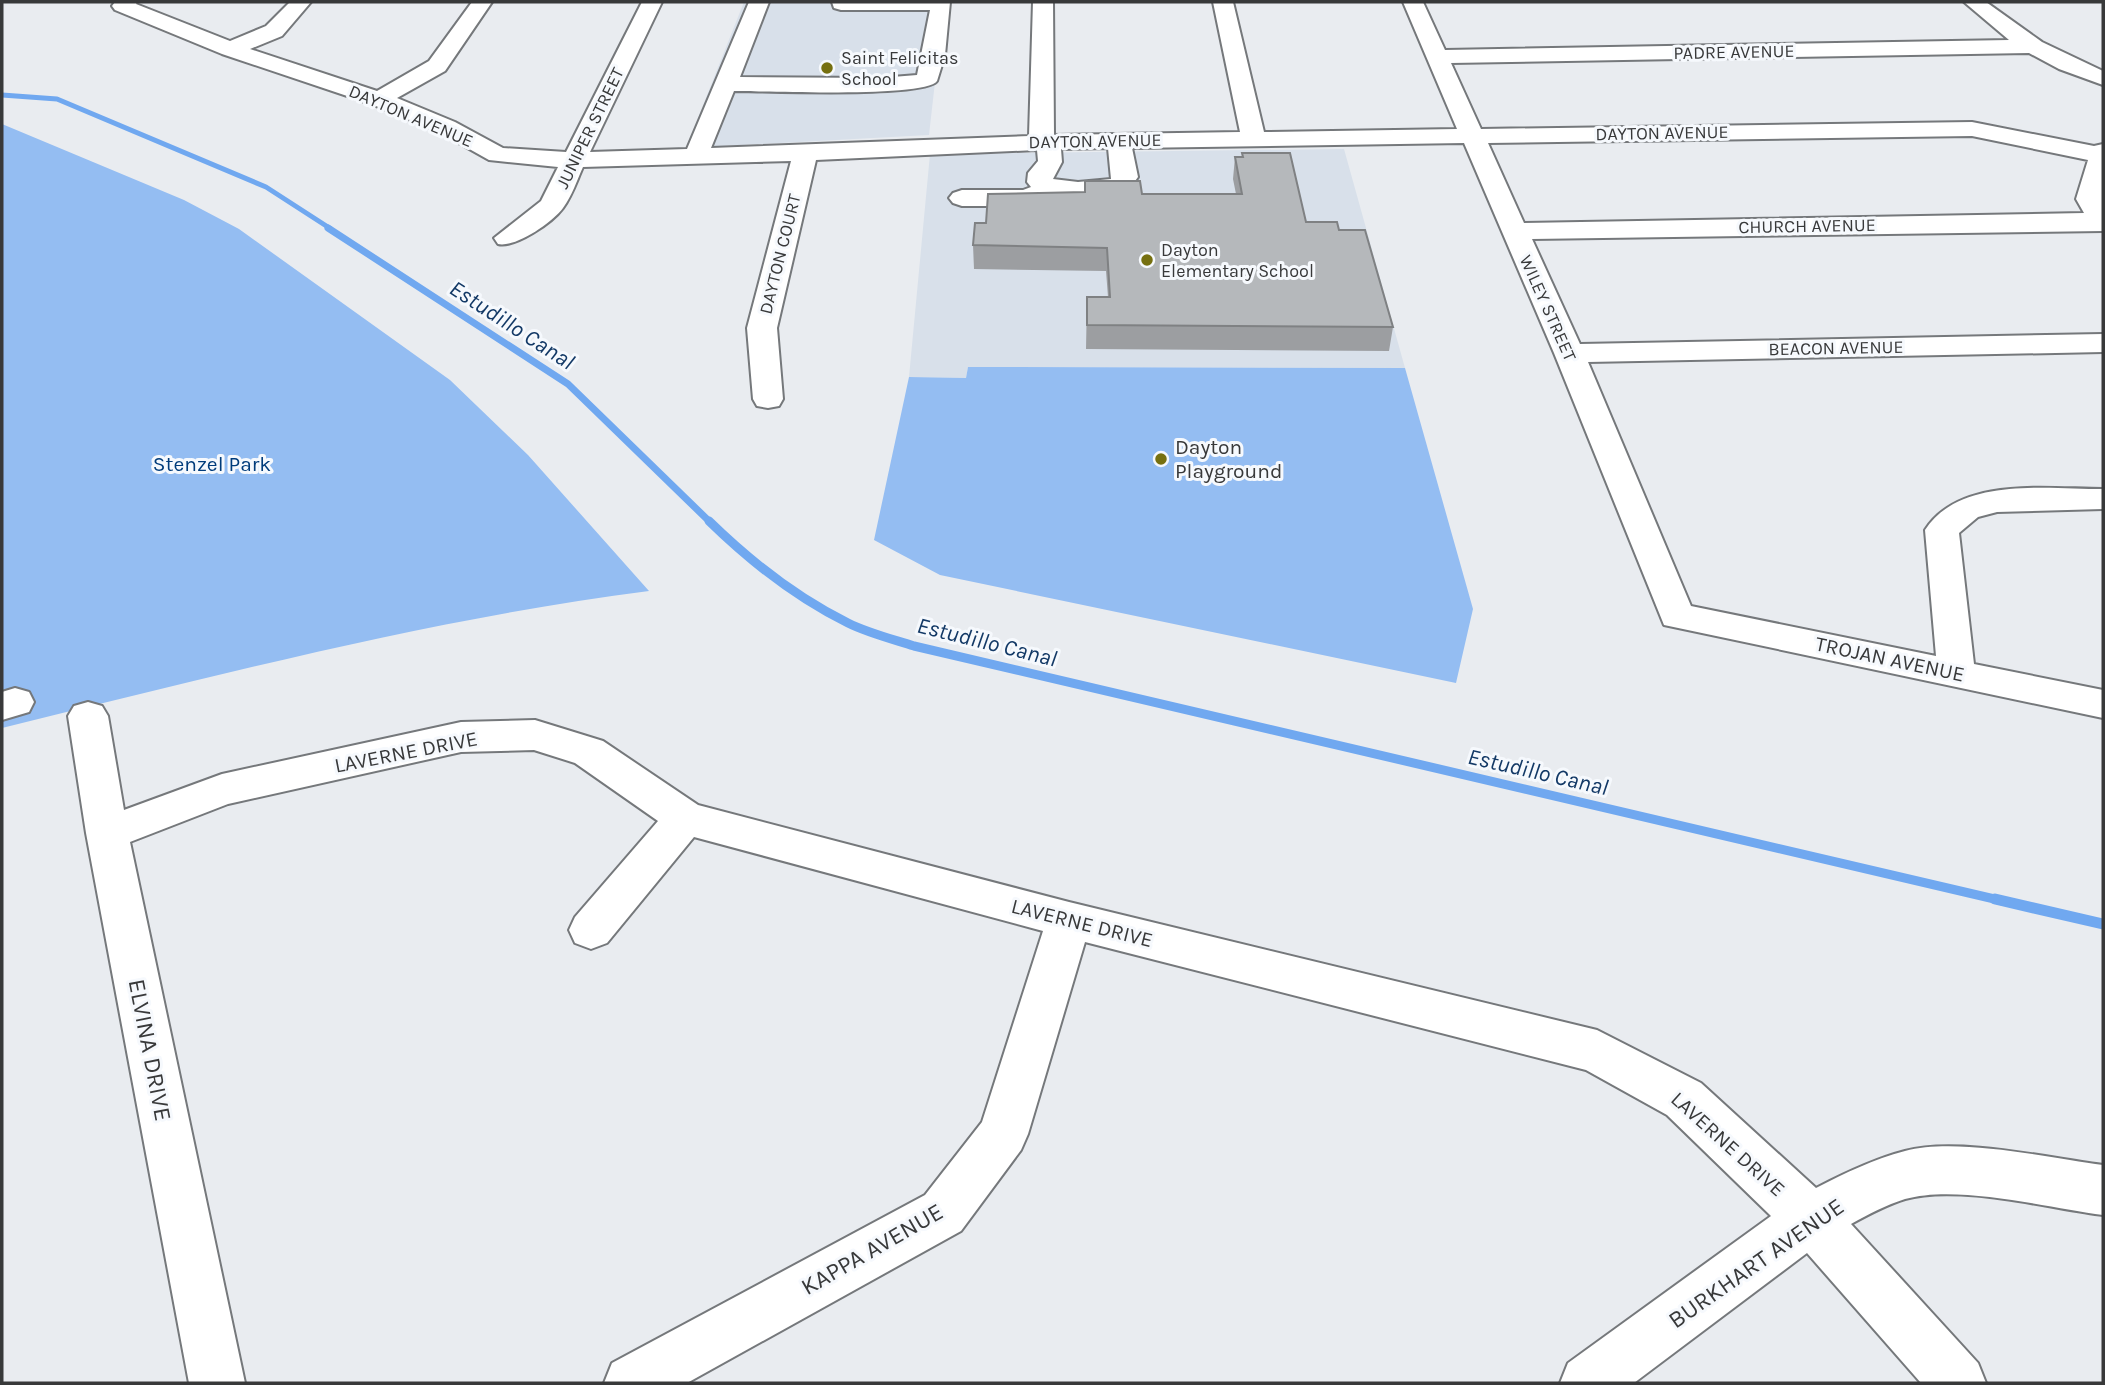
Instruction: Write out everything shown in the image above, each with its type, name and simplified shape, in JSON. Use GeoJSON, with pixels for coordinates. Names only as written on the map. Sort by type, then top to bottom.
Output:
{"type":"FeatureCollection","features":[{"type":"Feature","properties":{"kind":"street","name":"DAYTON AVENUE"},"geometry":{"type":"LineString","coordinates":[[127,2],[122,6],[230,49],[379,99],[447,127],[498,155],[574,160],[805,153],[867,144],[965,151],[1048,142],[1972,129],[2102,153]]}},
{"type":"Feature","properties":{"kind":"street"},"geometry":{"type":"LineString","coordinates":[[230,49],[274,31],[301,2]]}},
{"type":"Feature","properties":{"kind":"street"},"geometry":{"type":"LineString","coordinates":[[379,99],[437,66],[482,2]]}},
{"type":"Feature","properties":{"kind":"street","name":"JUNIPER STREET"},"geometry":{"type":"LineString","coordinates":[[507,237],[552,205],[652,2]]}},
{"type":"Feature","properties":{"kind":"street"},"geometry":{"type":"LineString","coordinates":[[696,156],[760,2]]}},
{"type":"Feature","properties":{"kind":"street"},"geometry":{"type":"LineString","coordinates":[[726,84],[880,85],[926,81],[934,55],[940,4],[841,5],[842,2]]}},
{"type":"Feature","properties":{"kind":"street"},"geometry":{"type":"LineString","coordinates":[[1043,2],[1040,134],[1048,142],[1050,162],[1041,173],[1040,183],[1050,188],[1096,190],[1120,184],[1125,177],[1119,141]]}},
{"type":"Feature","properties":{"kind":"street"},"geometry":{"type":"LineString","coordinates":[[1223,2],[1254,139]]}},
{"type":"Feature","properties":{"kind":"street","name":"WILEY STREET"},"geometry":{"type":"LineString","coordinates":[[1413,2],[1569,353],[1677,616]]}},
{"type":"Feature","properties":{"kind":"street"},"geometry":{"type":"LineString","coordinates":[[1975,2],[2031,46],[2056,60],[2103,78]]}},
{"type":"Feature","properties":{"kind":"street","name":"PADRE AVENUE"},"geometry":{"type":"LineString","coordinates":[[1436,57],[2031,46]]}},
{"type":"Feature","properties":{"kind":"street","name":"DAYTON COURT"},"geometry":{"type":"LineString","coordinates":[[768,399],[762,328],[805,153]]}},
{"type":"Feature","properties":{"kind":"street"},"geometry":{"type":"LineString","coordinates":[[2102,153],[2089,198],[2102,222]]}},
{"type":"Feature","properties":{"kind":"street"},"geometry":{"type":"LineString","coordinates":[[962,198],[1027,198],[1050,188]]}},
{"type":"Feature","properties":{"kind":"street","name":"CHURCH AVENUE"},"geometry":{"type":"LineString","coordinates":[[1514,231],[2102,222]]}},
{"type":"Feature","properties":{"kind":"street","name":"BEACON AVENUE"},"geometry":{"type":"LineString","coordinates":[[1569,353],[2103,343]]}},
{"type":"Feature","properties":{"kind":"street"},"geometry":{"type":"LineString","coordinates":[[1956,673],[1942,530],[1966,509],[1996,502],[2103,499]]}},
{"type":"Feature","properties":{"kind":"street","name":"TROJAN AVENUE"},"geometry":{"type":"LineString","coordinates":[[1677,616],[2103,704]]}},
{"type":"Feature","properties":{"kind":"street","name":"ELVINA DRIVE"},"geometry":{"type":"LineString","coordinates":[[88,716],[107,833],[217,1383]]}},
{"type":"Feature","properties":{"kind":"street","name":"LAVERNE DRIVE"},"geometry":{"type":"LineString","coordinates":[[107,833],[222,790],[461,737],[535,734],[589,752],[685,818],[1069,920],[1597,1051],[1684,1099],[1811,1218],[1958,1383]]}},
{"type":"Feature","properties":{"kind":"street"},"geometry":{"type":"LineString","coordinates":[[591,930],[685,818]]}},
{"type":"Feature","properties":{"kind":"street","name":"KAPPA AVENUE"},"geometry":{"type":"LineString","coordinates":[[632,1383],[943,1213],[1003,1133],[1069,920]]}},
{"type":"Feature","properties":{"kind":"street","name":"BURKHART AVENUE"},"geometry":{"type":"LineString","coordinates":[[1588,1383],[1811,1218],[1869,1187],[1908,1174],[1959,1171],[2103,1190]]}},
{"type":"Feature","properties":{"kind":"shaded area","name":"Saint Felicitas School"},"geometry":{"type":"Polygon","coordinates":[[[744,2],[944,2],[929,135],[686,148],[744,2]]]}},
{"type":"Feature","properties":{"kind":"shaded area","name":"Dayton Elementary School"},"geometry":{"type":"Polygon","coordinates":[[[1344,149],[1405,368],[968,367],[966,378],[909,377],[930,154],[1344,149]]]}},
{"type":"Feature","properties":{"kind":"green space","name":"Stenzel Park"},"geometry":{"type":"Polygon","coordinates":[[[2,124],[184,200],[239,229],[450,380],[528,455],[649,591],[404,633],[2,728],[2,124]]]}},
{"type":"Feature","properties":{"kind":"green space","name":"Dayton Playground"},"geometry":{"type":"Polygon","coordinates":[[[968,367],[1405,368],[1473,609],[1456,683],[940,575],[874,540],[909,377],[966,378],[968,367]]]}},
{"type":"Feature","properties":{"kind":"building"},"geometry":{"type":"Polygon","coordinates":[[[1242,153],[1290,153],[1306,222],[1337,222],[1339,230],[1365,230],[1393,327],[1087,325],[1087,297],[1110,297],[1107,248],[973,245],[975,223],[986,223],[988,194],[1085,192],[1085,181],[1140,181],[1142,194],[1242,194],[1235,157],[1243,157],[1242,153]]]}},
{"type":"Feature","properties":{"kind":"waterway","name":"Estudillo Canal"},"geometry":{"type":"LineString","coordinates":[[2,95],[57,99],[266,187],[331,229]]}},
{"type":"Feature","properties":{"kind":"waterway","name":"Estudillo Canal"},"geometry":{"type":"LineString","coordinates":[[328,228],[568,384],[711,523]]}},
{"type":"Feature","properties":{"kind":"waterway","name":"Estudillo Canal"},"geometry":{"type":"LineString","coordinates":[[709,521],[758,564],[829,613],[856,627],[914,646],[2003,901]]}},
{"type":"Feature","properties":{"kind":"waterway","name":"Estudillo Canal"},"geometry":{"type":"LineString","coordinates":[[1995,899],[2103,924]]}},
{"type":"Feature","properties":{"kind":"place","name":"Saint Felicitas School"},"geometry":{"type":"Point","coordinates":[827,68]}},
{"type":"Feature","properties":{"kind":"place","name":"Dayton Elementary School"},"geometry":{"type":"Point","coordinates":[1147,260]}},
{"type":"Feature","properties":{"kind":"place","name":"Dayton Playground"},"geometry":{"type":"Point","coordinates":[1161,459]}}]}
